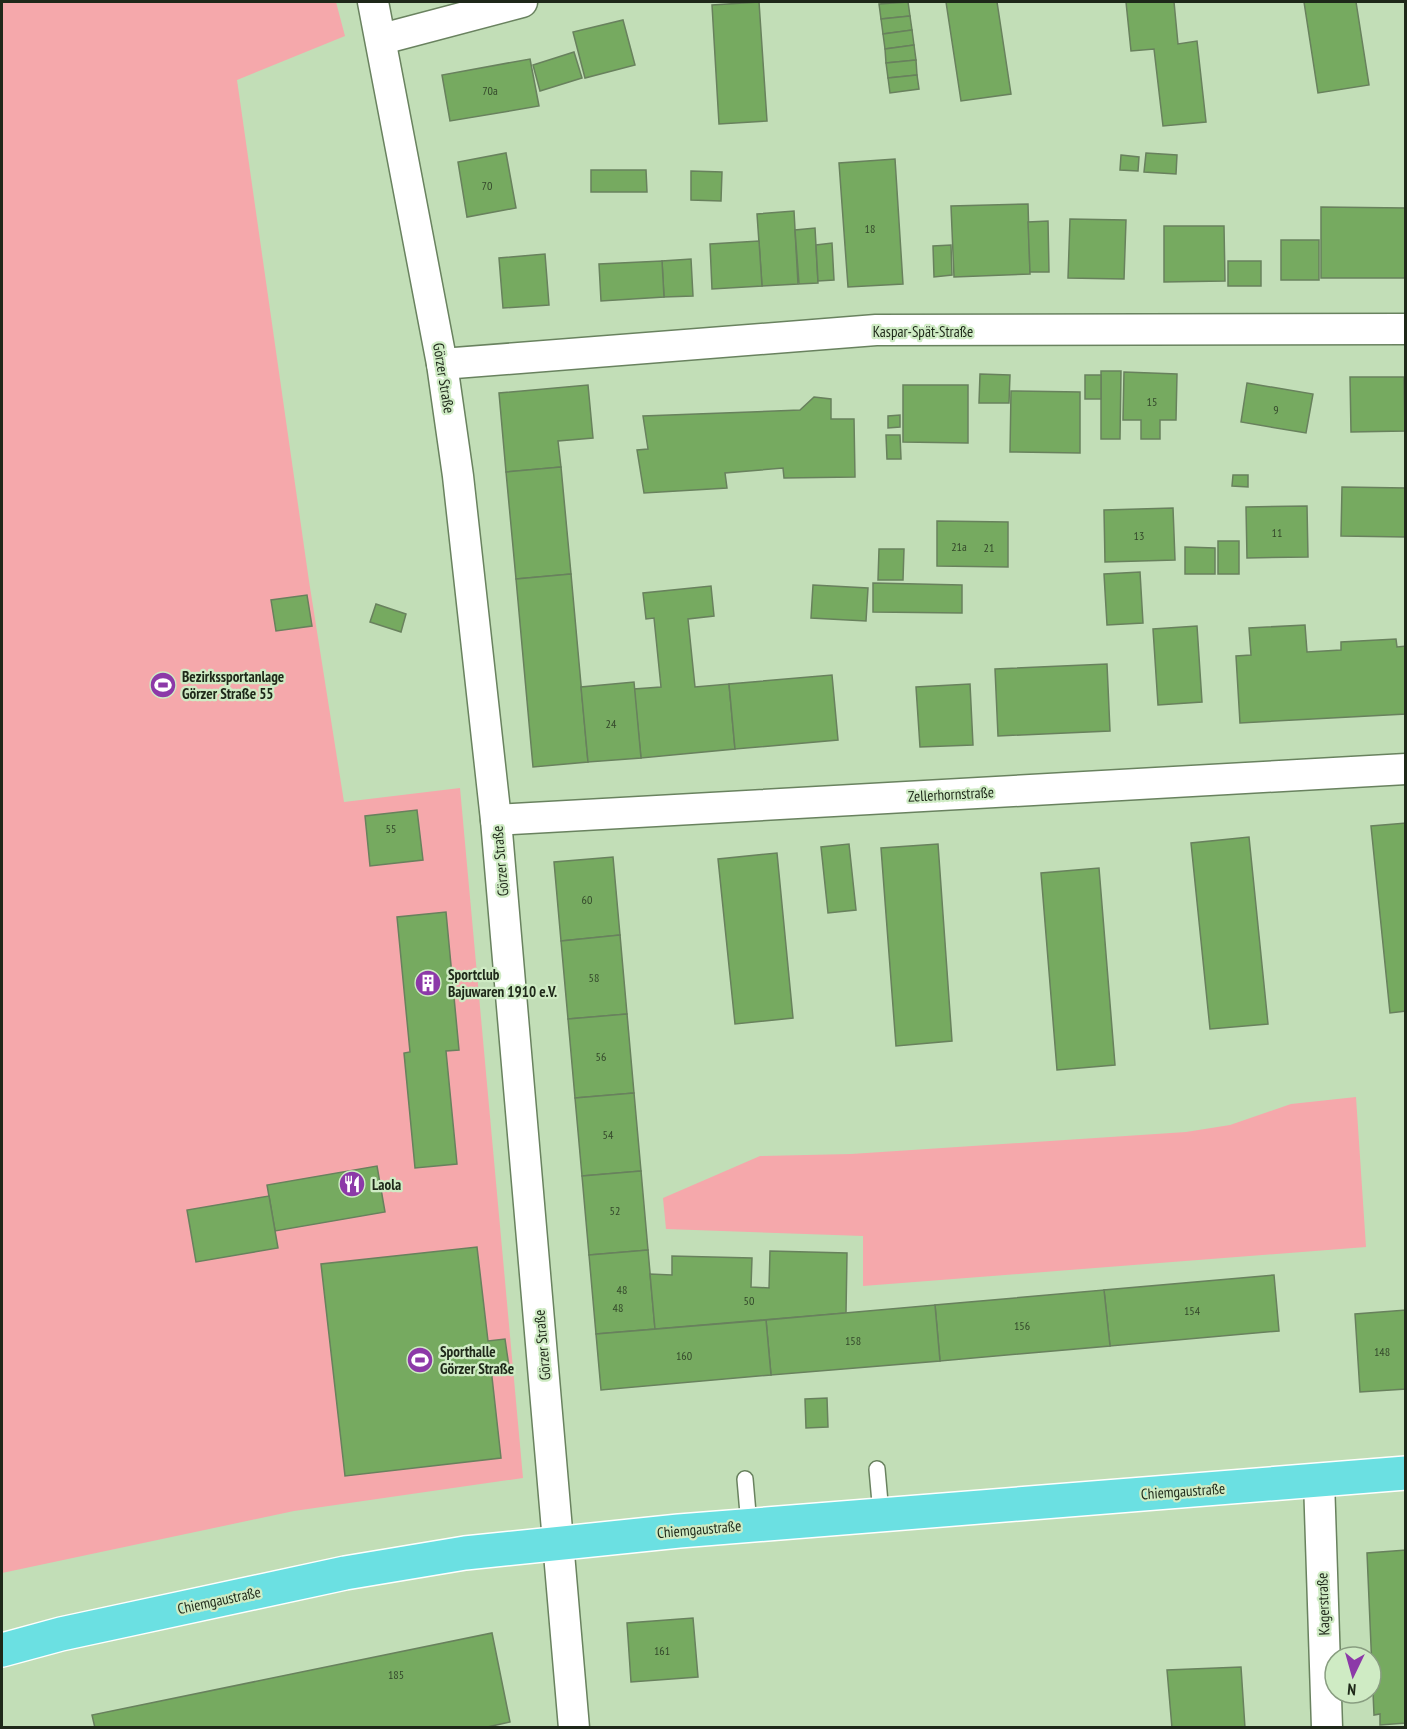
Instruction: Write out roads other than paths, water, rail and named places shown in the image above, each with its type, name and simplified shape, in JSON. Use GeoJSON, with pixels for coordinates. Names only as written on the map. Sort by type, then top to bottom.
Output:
{"type":"FeatureCollection","features":[{"type":"Feature","properties":{"kind":"main road","name":"Chiemgaustraße"},"geometry":{"type":"LineString","coordinates":[[2,1650],[61,1634],[345,1573],[465,1553],[749,1525],[1406,1473]]}},
{"type":"Feature","properties":{"kind":"street","name":"Görzer Straße"},"geometry":{"type":"LineString","coordinates":[[373,2],[382,39],[442,364],[458,476],[496,820],[574,1728]]}},
{"type":"Feature","properties":{"kind":"street"},"geometry":{"type":"LineString","coordinates":[[382,39],[522,2]]}},
{"type":"Feature","properties":{"kind":"street","name":"Kaspar-Spät-Straße"},"geometry":{"type":"LineString","coordinates":[[442,364],[876,330],[1406,329]]}},
{"type":"Feature","properties":{"kind":"street","name":"Zellerhornstraße"},"geometry":{"type":"LineString","coordinates":[[496,820],[1406,770]]}},
{"type":"Feature","properties":{"kind":"street","name":"Kagerstraße"},"geometry":{"type":"LineString","coordinates":[[1319,1480],[1327,1728]]}},
{"type":"Feature","properties":{"kind":"lane"},"geometry":{"type":"LineString","coordinates":[[878,1468],[881,1514]]}},
{"type":"Feature","properties":{"kind":"lane"},"geometry":{"type":"LineString","coordinates":[[745,1479],[749,1525]]}},
{"type":"Feature","properties":{"kind":"place","name":"Bezirkssportanlage Görzer Straße 55"},"geometry":{"type":"Point","coordinates":[163,685]}},
{"type":"Feature","properties":{"kind":"place","name":"Sportclub Bajuwaren 1910 e.V."},"geometry":{"type":"Point","coordinates":[428,983]}},
{"type":"Feature","properties":{"kind":"place","name":"Laola"},"geometry":{"type":"Point","coordinates":[352,1184]}},
{"type":"Feature","properties":{"kind":"place","name":"Sporthalle Görzer Straße"},"geometry":{"type":"Point","coordinates":[420,1360]}}]}
